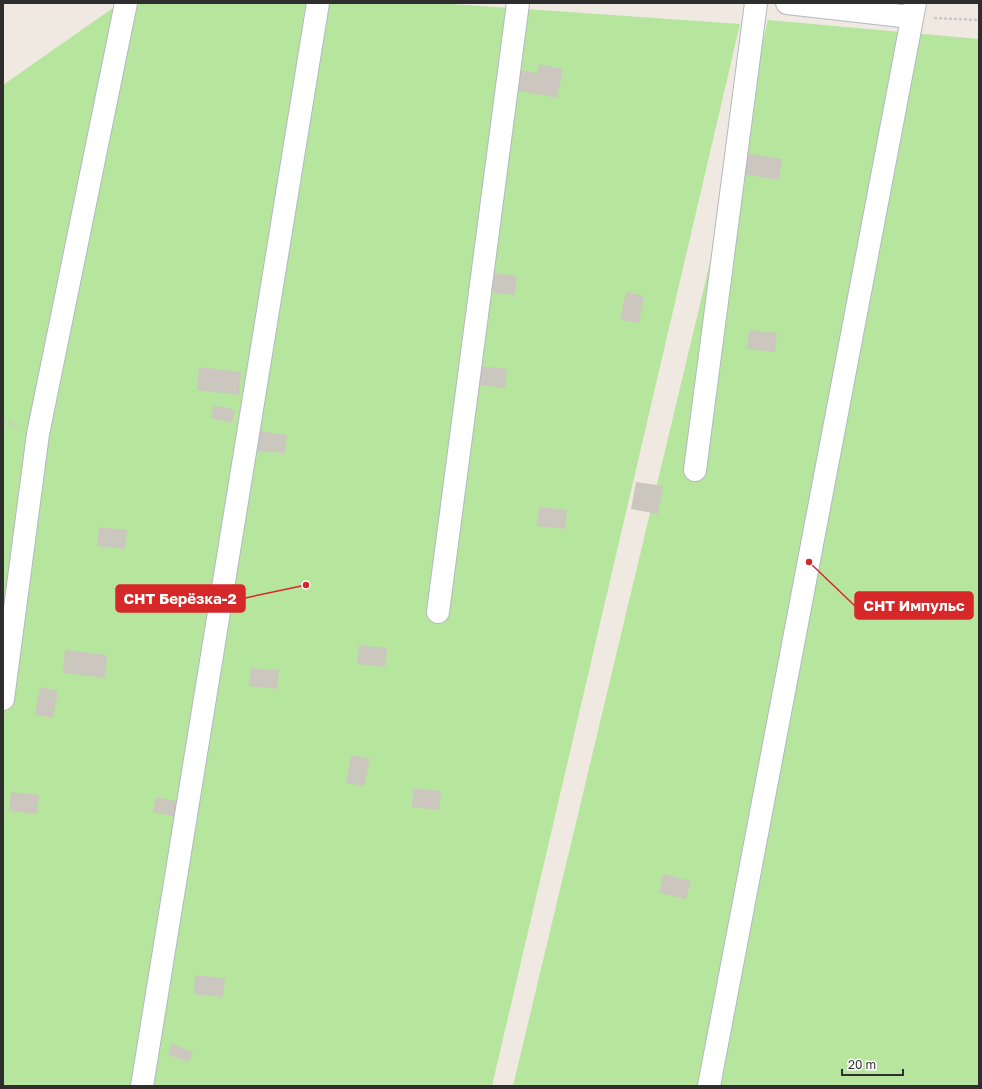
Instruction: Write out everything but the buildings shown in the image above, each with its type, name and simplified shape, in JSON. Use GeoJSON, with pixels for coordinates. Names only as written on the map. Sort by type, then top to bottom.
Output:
{"type":"FeatureCollection","features":[{"type":"Feature","properties":{"kind":"lane"},"geometry":{"type":"LineString","coordinates":[[3,699],[38,434],[126,3]]}},
{"type":"Feature","properties":{"kind":"lane"},"geometry":{"type":"LineString","coordinates":[[142,1086],[318,3]]}},
{"type":"Feature","properties":{"kind":"lane"},"geometry":{"type":"LineString","coordinates":[[438,612],[518,3]]}},
{"type":"Feature","properties":{"kind":"lane"},"geometry":{"type":"LineString","coordinates":[[695,470],[756,3]]}},
{"type":"Feature","properties":{"kind":"lane"},"geometry":{"type":"LineString","coordinates":[[709,1086],[913,10],[787,3]]}},
{"type":"Feature","properties":{"kind":"path"},"geometry":{"type":"LineString","coordinates":[[913,10],[979,20]]}},
{"type":"Feature","properties":{"kind":"green space"},"geometry":{"type":"Polygon","coordinates":[[[120,3],[438,3],[740,24],[492,1086],[3,1086],[3,85],[120,3]]]}},
{"type":"Feature","properties":{"kind":"green space"},"geometry":{"type":"Polygon","coordinates":[[[768,20],[979,39],[979,1086],[513,1086],[768,20]]]}},
{"type":"Feature","properties":{"kind":"place","name":"СНТ Импульс"},"geometry":{"type":"Point","coordinates":[809,562]}},
{"type":"Feature","properties":{"kind":"place","name":"СНТ Берёзка-2"},"geometry":{"type":"Point","coordinates":[306,585]}}]}
